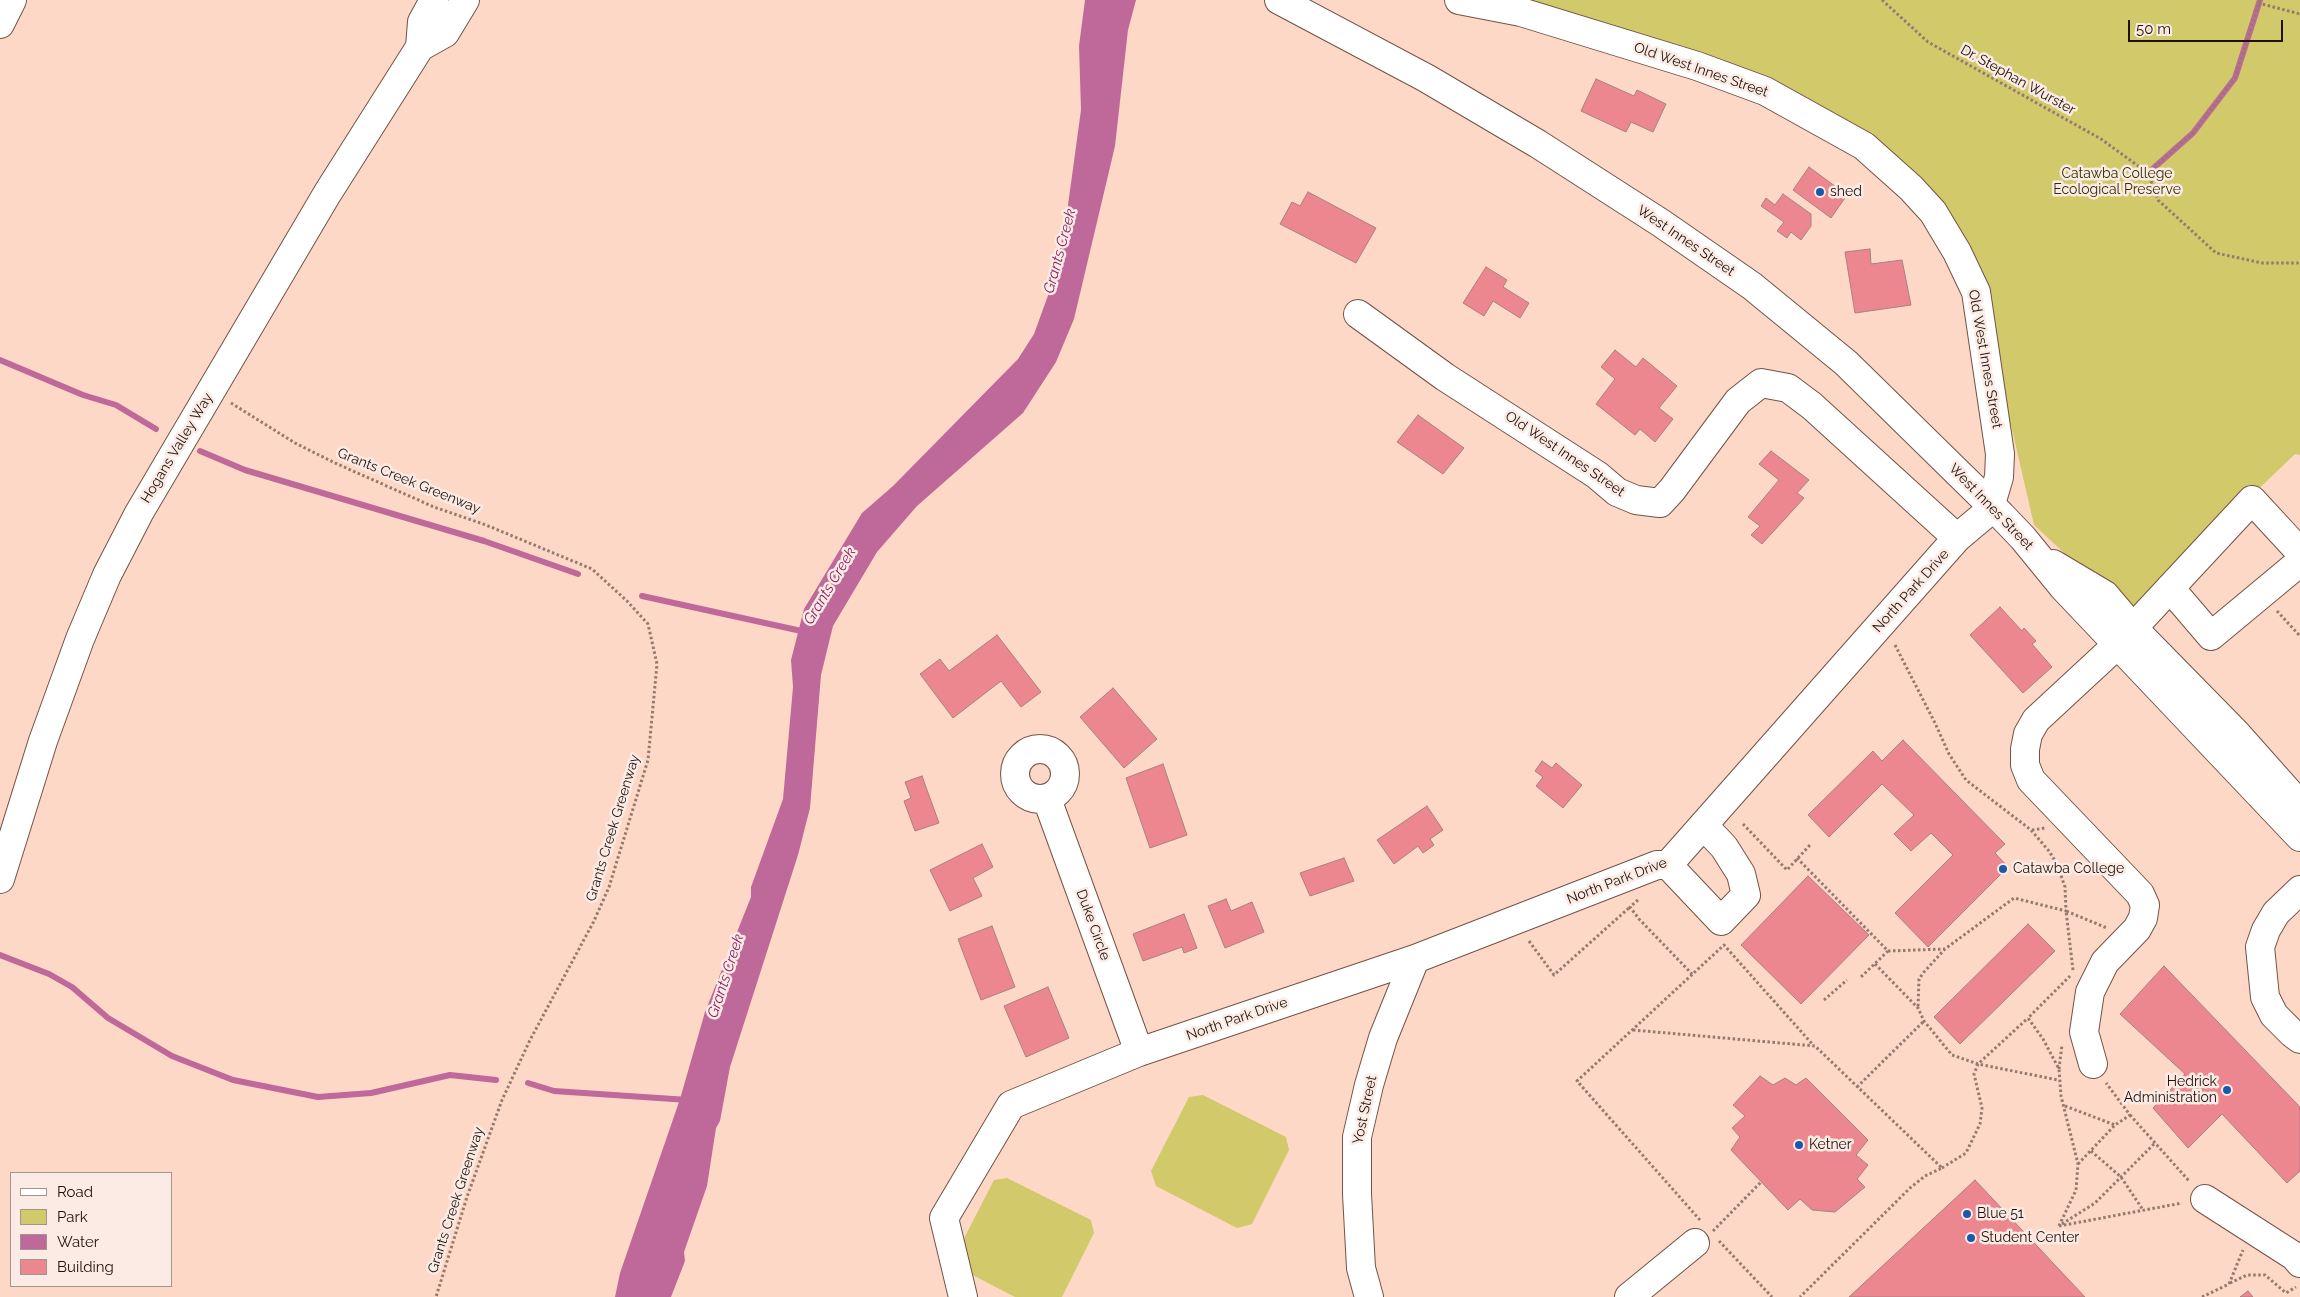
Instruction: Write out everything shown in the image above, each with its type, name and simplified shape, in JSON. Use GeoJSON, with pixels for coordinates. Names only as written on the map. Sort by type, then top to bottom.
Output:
{"type":"FeatureCollection","features":[{"type":"Feature","properties":{"kind":"street"},"geometry":{"type":"LineString","coordinates":[[0,24],[12,0]]}},
{"type":"Feature","properties":{"kind":"street","name":"Hogans Valley Way"},"geometry":{"type":"LineString","coordinates":[[420,48],[422,22],[434,0]]}},
{"type":"Feature","properties":{"kind":"street","name":"Hogans Valley Way"},"geometry":{"type":"LineString","coordinates":[[0,879],[43,741],[80,639],[107,575],[138,513],[327,194],[420,48],[445,33],[465,0]]}},
{"type":"Feature","properties":{"kind":"street","name":"West Innes Street"},"geometry":{"type":"LineString","coordinates":[[1279,0],[1426,78],[1538,144],[1661,223],[1752,286],[1846,363],[1992,506],[2038,556],[2106,595],[2126,636],[2300,837]]}},
{"type":"Feature","properties":{"kind":"street","name":"Old West Innes Street"},"geometry":{"type":"LineString","coordinates":[[1459,0],[1521,12],[1697,66],[1765,91],[1864,146],[1911,188],[1933,212],[1957,252],[1976,292],[2000,454],[1998,477],[1992,506]]}},
{"type":"Feature","properties":{"kind":"street","name":"Old West Innes Street"},"geometry":{"type":"LineString","coordinates":[[1358,314],[1445,377],[1597,475],[1617,492],[1636,500],[1660,503],[1672,490],[1738,401],[1761,383],[1788,388],[1812,406],[1958,538]]}},
{"type":"Feature","properties":{"kind":"street"},"geometry":{"type":"LineString","coordinates":[[2093,1064],[2084,1032],[2090,992],[2106,962],[2137,929],[2143,918],[2145,905],[2140,894],[2032,780],[2025,765],[2025,749],[2028,734],[2036,720],[2126,636],[2252,500],[2300,552]]}},
{"type":"Feature","properties":{"kind":"street","name":"North Park Drive"},"geometry":{"type":"LineString","coordinates":[[963,1297],[944,1218],[1011,1105],[1139,1052],[1415,959],[1657,866],[1668,865],[1958,538],[1992,506]]}},
{"type":"Feature","properties":{"kind":"street"},"geometry":{"type":"LineString","coordinates":[[2170,588],[2211,636],[2300,562]]}},
{"type":"Feature","properties":{"kind":"street","name":"West Innes Street"},"geometry":{"type":"LineString","coordinates":[[2126,636],[2236,732],[2300,805]]}},
{"type":"Feature","properties":{"kind":"street","name":"Duke Circle"},"geometry":{"type":"LineString","coordinates":[[1046,799],[1139,1052]]}},
{"type":"Feature","properties":{"kind":"street"},"geometry":{"type":"LineString","coordinates":[[1668,865],[1721,921],[1746,895],[1740,874],[1724,847],[1704,826]]}},
{"type":"Feature","properties":{"kind":"street"},"geometry":{"type":"LineString","coordinates":[[2300,890],[2276,913],[2266,930],[2260,947],[2265,997],[2274,1015],[2292,1033],[2300,1038]]}},
{"type":"Feature","properties":{"kind":"street","name":"Yost Street"},"geometry":{"type":"LineString","coordinates":[[1368,1297],[1361,1268],[1357,1194],[1357,1137],[1369,1085],[1383,1038],[1415,959]]}},
{"type":"Feature","properties":{"kind":"street"},"geometry":{"type":"LineString","coordinates":[[2205,1199],[2298,1256]]}},
{"type":"Feature","properties":{"kind":"street"},"geometry":{"type":"LineString","coordinates":[[1629,1297],[1706,1241]]}},
{"type":"Feature","properties":{"kind":"path","name":"Dr. Stephan Wurster"},"geometry":{"type":"LineString","coordinates":[[1882,0],[1928,42],[2101,139],[2148,174]]}},
{"type":"Feature","properties":{"kind":"path"},"geometry":{"type":"LineString","coordinates":[[2300,14],[2259,2],[2235,78],[2193,133],[2148,174],[2158,200],[2216,252],[2262,263],[2300,263]]}},
{"type":"Feature","properties":{"kind":"path","name":"Grants Creek Greenway"},"geometry":{"type":"LineString","coordinates":[[212,391],[295,443],[335,463],[434,507],[495,529],[592,569],[627,601],[648,624],[657,664],[648,760],[609,887],[594,921],[530,1040],[502,1100],[448,1252],[436,1297]]}},
{"type":"Feature","properties":{"kind":"path"},"geometry":{"type":"LineString","coordinates":[[2262,594],[2300,636]]}},
{"type":"Feature","properties":{"kind":"path"},"geometry":{"type":"LineString","coordinates":[[1894,643],[1936,723],[1949,754],[1966,780],[2031,830],[2049,851],[2057,864],[2065,887],[2066,910],[2014,898],[1945,949],[1919,979],[1918,1008]]}},
{"type":"Feature","properties":{"kind":"path"},"geometry":{"type":"LineString","coordinates":[[1743,824],[1787,870],[1810,845]]}},
{"type":"Feature","properties":{"kind":"path"},"geometry":{"type":"LineString","coordinates":[[1797,858],[1888,951]]}},
{"type":"Feature","properties":{"kind":"path"},"geometry":{"type":"LineString","coordinates":[[1527,938],[1554,975],[1640,897]]}},
{"type":"Feature","properties":{"kind":"path"},"geometry":{"type":"LineString","coordinates":[[1630,908],[1638,919],[1692,974]]}},
{"type":"Feature","properties":{"kind":"path"},"geometry":{"type":"LineString","coordinates":[[1762,1181],[1712,1232],[1577,1081],[1724,945],[1815,1046],[1942,1168]]}},
{"type":"Feature","properties":{"kind":"path"},"geometry":{"type":"LineString","coordinates":[[1861,977],[1888,951],[1945,949]]}},
{"type":"Feature","properties":{"kind":"path"},"geometry":{"type":"LineString","coordinates":[[1875,964],[1918,1008],[1924,1021],[1952,1055],[1978,1064],[2058,1080]]}},
{"type":"Feature","properties":{"kind":"path"},"geometry":{"type":"LineString","coordinates":[[1824,1000],[1847,980]]}},
{"type":"Feature","properties":{"kind":"path"},"geometry":{"type":"LineString","coordinates":[[1800,1297],[1910,1188],[1925,1176],[1966,1153],[1980,1124],[1982,1108],[1974,1074],[1978,1064],[2052,994]]}},
{"type":"Feature","properties":{"kind":"path"},"geometry":{"type":"LineString","coordinates":[[2028,1018],[2043,1039],[2058,1069],[2058,1080],[2078,1164],[2076,1190],[2060,1226]]}},
{"type":"Feature","properties":{"kind":"path"},"geometry":{"type":"LineString","coordinates":[[1857,1087],[1924,1021]]}},
{"type":"Feature","properties":{"kind":"path"},"geometry":{"type":"LineString","coordinates":[[1633,1030],[1815,1046]]}},
{"type":"Feature","properties":{"kind":"path"},"geometry":{"type":"LineString","coordinates":[[2093,1064],[2130,1115],[2205,1199]]}},
{"type":"Feature","properties":{"kind":"path"},"geometry":{"type":"LineString","coordinates":[[2065,1106],[2115,1125]]}},
{"type":"Feature","properties":{"kind":"path"},"geometry":{"type":"LineString","coordinates":[[2078,1164],[2115,1125],[2130,1115]]}},
{"type":"Feature","properties":{"kind":"path"},"geometry":{"type":"LineString","coordinates":[[2060,1226],[2095,1203],[2155,1143]]}},
{"type":"Feature","properties":{"kind":"path"},"geometry":{"type":"LineString","coordinates":[[2090,1151],[2121,1176],[2142,1210]]}},
{"type":"Feature","properties":{"kind":"path"},"geometry":{"type":"LineString","coordinates":[[2060,1226],[2205,1199]]}},
{"type":"Feature","properties":{"kind":"path"},"geometry":{"type":"LineString","coordinates":[[2229,1284],[2251,1228]]}},
{"type":"Feature","properties":{"kind":"path"},"geometry":{"type":"LineString","coordinates":[[1706,1241],[1772,1297]]}},
{"type":"Feature","properties":{"kind":"path"},"geometry":{"type":"LineString","coordinates":[[2202,1297],[2247,1275],[2265,1276],[2286,1293],[2300,1284]]}},
{"type":"Feature","properties":{"kind":"green space","name":"Catawba College Ecological Preserve"},"geometry":{"type":"Polygon","coordinates":[[[1468,0],[2300,0],[2300,455],[2295,454],[2129,613],[2034,525],[1991,338],[1926,210],[1877,150],[1806,98],[1657,43],[1468,0]]]}},
{"type":"Feature","properties":{"kind":"green space"},"geometry":{"type":"Polygon","coordinates":[[[1203,1095],[1286,1137],[1289,1150],[1252,1224],[1237,1228],[1156,1186],[1151,1171],[1189,1097],[1203,1095]]]}},
{"type":"Feature","properties":{"kind":"green space"},"geometry":{"type":"Polygon","coordinates":[[[1007,1178],[1091,1220],[1094,1233],[1062,1297],[1015,1297],[961,1269],[956,1254],[994,1180],[1007,1178]]]}},
{"type":"Feature","properties":{"kind":"water","name":"Grants Creek"},"geometry":{"type":"Polygon","coordinates":[[[1085,0],[1136,0],[1128,30],[1115,146],[1074,319],[1056,362],[1023,413],[917,506],[877,552],[833,626],[821,675],[810,808],[798,855],[730,1067],[720,1121],[716,1128],[707,1186],[684,1252],[685,1261],[671,1297],[615,1297],[620,1273],[680,1099],[705,1012],[751,897],[751,887],[783,799],[793,687],[791,660],[804,609],[862,513],[893,486],[1018,359],[1034,334],[1050,290],[1065,227],[1081,110],[1079,46],[1085,0]]]}},
{"type":"Feature","properties":{"kind":"building"},"geometry":{"type":"Polygon","coordinates":[[[1596,79],[1634,96],[1637,90],[1666,104],[1653,132],[1631,122],[1626,132],[1581,111],[1596,79]]]}},
{"type":"Feature","properties":{"kind":"building","name":"shed"},"geometry":{"type":"Polygon","coordinates":[[[1809,167],[1847,195],[1831,218],[1793,190],[1809,167]]]}},
{"type":"Feature","properties":{"kind":"building"},"geometry":{"type":"Polygon","coordinates":[[[1308,192],[1376,228],[1356,263],[1280,224],[1292,202],[1300,206],[1308,192]]]}},
{"type":"Feature","properties":{"kind":"building"},"geometry":{"type":"Polygon","coordinates":[[[1783,194],[1811,214],[1811,226],[1801,240],[1791,232],[1787,238],[1777,231],[1784,222],[1761,206],[1766,198],[1775,205],[1783,194]]]}},
{"type":"Feature","properties":{"kind":"building"},"geometry":{"type":"Polygon","coordinates":[[[1870,249],[1871,264],[1902,260],[1911,305],[1855,313],[1845,252],[1870,249]]]}},
{"type":"Feature","properties":{"kind":"building"},"geometry":{"type":"Polygon","coordinates":[[[1486,267],[1507,280],[1503,287],[1529,303],[1520,318],[1493,301],[1484,316],[1463,303],[1486,267]]]}},
{"type":"Feature","properties":{"kind":"building"},"geometry":{"type":"Polygon","coordinates":[[[1615,350],[1636,367],[1643,358],[1677,386],[1659,408],[1673,419],[1655,442],[1640,429],[1635,435],[1596,404],[1615,379],[1601,367],[1615,350]]]}},
{"type":"Feature","properties":{"kind":"building"},"geometry":{"type":"Polygon","coordinates":[[[1418,415],[1464,448],[1443,474],[1397,442],[1418,415]]]}},
{"type":"Feature","properties":{"kind":"building"},"geometry":{"type":"Polygon","coordinates":[[[1771,451],[1809,480],[1797,493],[1804,498],[1762,544],[1751,535],[1760,526],[1748,517],[1779,480],[1759,464],[1771,451]]]}},
{"type":"Feature","properties":{"kind":"building"},"geometry":{"type":"Polygon","coordinates":[[[2000,607],[2022,631],[2024,628],[2036,641],[2032,644],[2052,667],[2023,693],[1970,635],[2000,607]]]}},
{"type":"Feature","properties":{"kind":"building"},"geometry":{"type":"Polygon","coordinates":[[[997,635],[1041,692],[1021,707],[1001,681],[953,718],[920,674],[940,659],[949,671],[997,635]]]}},
{"type":"Feature","properties":{"kind":"building"},"geometry":{"type":"Polygon","coordinates":[[[1113,688],[1157,739],[1124,768],[1080,717],[1113,688]]]}},
{"type":"Feature","properties":{"kind":"building"},"geometry":{"type":"Polygon","coordinates":[[[1903,740],[2005,844],[1995,853],[2008,867],[1928,947],[1895,913],[1953,855],[1931,833],[1911,851],[1894,834],[1914,815],[1882,784],[1829,837],[1808,815],[1873,751],[1882,761],[1903,740]]]}},
{"type":"Feature","properties":{"kind":"building"},"geometry":{"type":"Polygon","coordinates":[[[1542,761],[1552,768],[1556,763],[1582,785],[1563,808],[1536,786],[1543,777],[1535,771],[1542,761]]]}},
{"type":"Feature","properties":{"kind":"building"},"geometry":{"type":"Polygon","coordinates":[[[1163,764],[1187,835],[1150,848],[1126,778],[1163,764]]]}},
{"type":"Feature","properties":{"kind":"building"},"geometry":{"type":"Polygon","coordinates":[[[922,776],[939,823],[915,831],[904,801],[911,798],[905,782],[922,776]]]}},
{"type":"Feature","properties":{"kind":"building"},"geometry":{"type":"Polygon","coordinates":[[[1427,806],[1443,830],[1430,839],[1434,845],[1423,853],[1418,846],[1394,864],[1377,840],[1427,806]]]}},
{"type":"Feature","properties":{"kind":"building"},"geometry":{"type":"Polygon","coordinates":[[[982,844],[993,867],[973,878],[982,896],[950,911],[930,870],[982,844]]]}},
{"type":"Feature","properties":{"kind":"building"},"geometry":{"type":"Polygon","coordinates":[[[1344,858],[1354,881],[1310,896],[1300,873],[1344,858]]]}},
{"type":"Feature","properties":{"kind":"building"},"geometry":{"type":"Polygon","coordinates":[[[1808,876],[1869,935],[1801,1004],[1741,945],[1808,876]]]}},
{"type":"Feature","properties":{"kind":"building"},"geometry":{"type":"Polygon","coordinates":[[[1226,899],[1231,911],[1252,902],[1264,932],[1225,948],[1208,906],[1226,899]]]}},
{"type":"Feature","properties":{"kind":"building"},"geometry":{"type":"Polygon","coordinates":[[[1184,914],[1197,948],[1184,953],[1182,947],[1143,961],[1133,934],[1184,914]]]}},
{"type":"Feature","properties":{"kind":"building"},"geometry":{"type":"Polygon","coordinates":[[[2028,924],[2055,951],[1960,1044],[1934,1017],[2028,924]]]}},
{"type":"Feature","properties":{"kind":"building"},"geometry":{"type":"Polygon","coordinates":[[[992,926],[1015,987],[981,1000],[958,939],[992,926]]]}},
{"type":"Feature","properties":{"kind":"building","name":"Hedrick Administration"},"geometry":{"type":"Polygon","coordinates":[[[2164,966],[2300,1107],[2300,1171],[2287,1183],[2222,1114],[2188,1148],[2153,1108],[2185,1074],[2120,1014],[2164,966]]]}},
{"type":"Feature","properties":{"kind":"building"},"geometry":{"type":"Polygon","coordinates":[[[1048,987],[1069,1038],[1026,1057],[1004,1006],[1048,987]]]}},
{"type":"Feature","properties":{"kind":"building","name":"Ketner"},"geometry":{"type":"Polygon","coordinates":[[[1760,1076],[1773,1085],[1785,1078],[1796,1085],[1806,1078],[1868,1140],[1856,1155],[1868,1165],[1857,1179],[1865,1187],[1835,1212],[1812,1210],[1800,1199],[1788,1210],[1731,1150],[1740,1137],[1732,1128],[1745,1116],[1733,1105],[1760,1076]]]}},
{"type":"Feature","properties":{"kind":"building","name":"Student Center"},"geometry":{"type":"Polygon","coordinates":[[[1975,1180],[2085,1297],[1849,1297],[1975,1180]]]}},
{"type":"Feature","properties":{"kind":"building"},"geometry":{"type":"Polygon","coordinates":[[[2248,1291],[2253,1297],[2240,1297],[2248,1291]]]}},
{"type":"Feature","properties":{"kind":"waterway"},"geometry":{"type":"LineString","coordinates":[[2148,173],[2193,133],[2235,78],[2260,0]]}},
{"type":"Feature","properties":{"kind":"waterway"},"geometry":{"type":"LineString","coordinates":[[0,360],[83,395],[116,405],[156,429]]}},
{"type":"Feature","properties":{"kind":"waterway"},"geometry":{"type":"LineString","coordinates":[[200,451],[245,470],[484,541],[578,574]]}},
{"type":"Feature","properties":{"kind":"waterway"},"geometry":{"type":"LineString","coordinates":[[642,596],[806,632]]}},
{"type":"Feature","properties":{"kind":"waterway"},"geometry":{"type":"LineString","coordinates":[[0,955],[49,974],[72,987],[108,1018],[172,1056],[233,1080],[318,1097],[371,1093],[450,1075],[496,1080]]}},
{"type":"Feature","properties":{"kind":"waterway"},"geometry":{"type":"LineString","coordinates":[[528,1083],[554,1091],[688,1100]]}},
{"type":"Feature","properties":{"kind":"place","name":"shed"},"geometry":{"type":"Point","coordinates":[1820,192]}},
{"type":"Feature","properties":{"kind":"place","name":"Catawba College"},"geometry":{"type":"Point","coordinates":[2003,869]}},
{"type":"Feature","properties":{"kind":"place","name":"Hedrick Administration"},"geometry":{"type":"Point","coordinates":[2227,1090]}},
{"type":"Feature","properties":{"kind":"place","name":"Ketner"},"geometry":{"type":"Point","coordinates":[1799,1145]}},
{"type":"Feature","properties":{"kind":"place","name":"Blue 51"},"geometry":{"type":"Point","coordinates":[1967,1214]}},
{"type":"Feature","properties":{"kind":"place","name":"Student Center"},"geometry":{"type":"Point","coordinates":[1971,1238]}}]}
